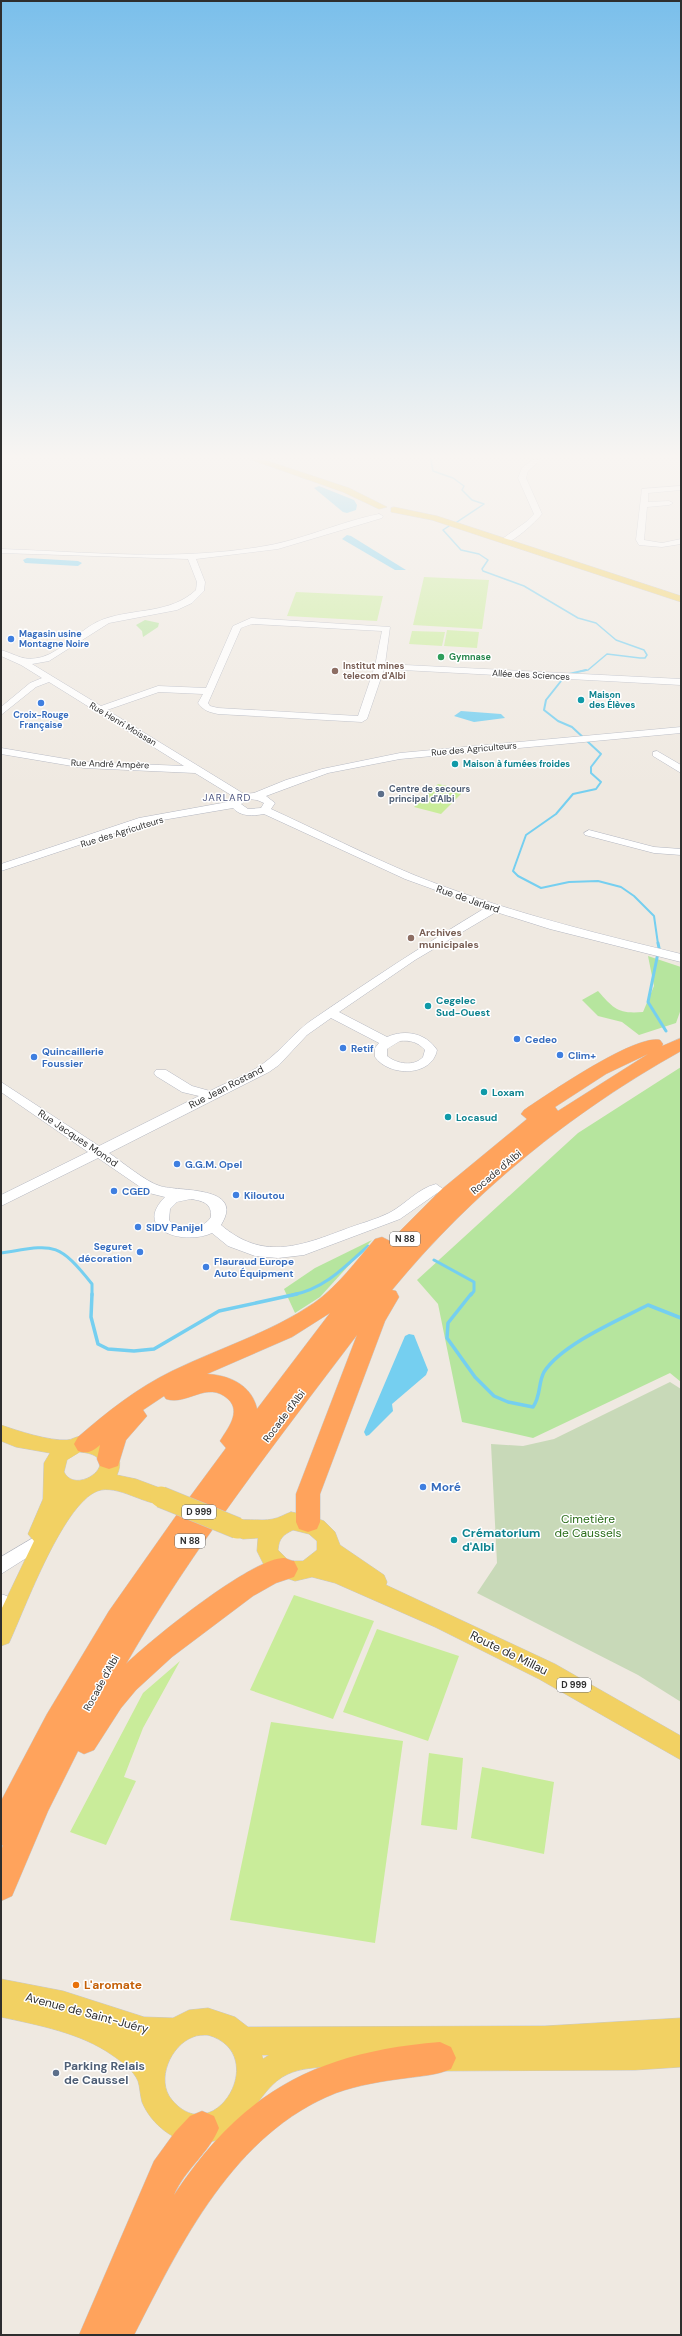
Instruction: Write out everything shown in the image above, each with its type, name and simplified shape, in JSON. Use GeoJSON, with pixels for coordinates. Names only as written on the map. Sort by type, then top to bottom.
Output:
{"type":"FeatureCollection","features":[{"type":"Feature","properties":{"kind":"highway"},"geometry":{"type":"LineString","coordinates":[[76,1446],[162,1386],[279,1333],[323,1308],[348,1285],[384,1243],[436,1190],[489,1145],[551,1100],[599,1070],[676,1038]]}},
{"type":"Feature","properties":{"kind":"highway","name":"Rocade d'Albi"},"geometry":{"type":"LineString","coordinates":[[4,1877],[52,1775],[123,1643],[174,1564],[377,1295],[420,1244],[462,1200],[569,1112],[676,1038]]}},
{"type":"Feature","properties":{"kind":"highway","name":"Rocade d'Albi"},"geometry":{"type":"LineString","coordinates":[[1,1832],[48,1735],[108,1634],[147,1574],[202,1497],[366,1285],[415,1228],[475,1171],[550,1111],[606,1073],[676,1038]]}},
{"type":"Feature","properties":{"kind":"highway"},"geometry":{"type":"LineString","coordinates":[[308,1522],[308,1494],[374,1321],[384,1302],[416,1257],[420,1244]]}},
{"type":"Feature","properties":{"kind":"highway"},"geometry":{"type":"LineString","coordinates":[[100,1473],[112,1443],[128,1421],[157,1402],[193,1385],[208,1383],[224,1385],[236,1392],[244,1400],[246,1411],[244,1422],[205,1481],[202,1497]]}},
{"type":"Feature","properties":{"kind":"highway"},"geometry":{"type":"LineString","coordinates":[[4,1877],[31,1845],[101,1713],[139,1668],[166,1643],[259,1578],[285,1569]]}},
{"type":"Feature","properties":{"kind":"highway"},"geometry":{"type":"LineString","coordinates":[[115,2335],[149,2269],[189,2200],[207,2176],[258,2122],[293,2098],[329,2080],[392,2063],[440,2058]]}},
{"type":"Feature","properties":{"kind":"highway"},"geometry":{"type":"LineString","coordinates":[[97,2335],[166,2173],[186,2144],[202,2128]]}},
{"type":"Feature","properties":{"kind":"main road"},"geometry":{"type":"LineString","coordinates":[[589,569],[681,600]]}},
{"type":"Feature","properties":{"kind":"main road"},"geometry":{"type":"LineString","coordinates":[[1,1636],[48,1535],[100,1473],[103,1450],[8,1436]]}},
{"type":"Feature","properties":{"kind":"main road"},"geometry":{"type":"LineString","coordinates":[[8,1436],[53,1472],[62,1485],[100,1473]]}},
{"type":"Feature","properties":{"kind":"main road"},"geometry":{"type":"LineString","coordinates":[[2,1607],[54,1502],[57,1488],[53,1472],[59,1453],[76,1446]]}},
{"type":"Feature","properties":{"kind":"main road","name":"D 999"},"geometry":{"type":"LineString","coordinates":[[100,1473],[240,1529],[276,1528]]}},
{"type":"Feature","properties":{"kind":"main road"},"geometry":{"type":"LineString","coordinates":[[291,1521],[308,1522],[324,1532],[328,1548],[323,1560],[311,1568],[294,1571],[285,1569],[271,1559],[267,1548],[268,1539],[276,1528],[291,1521]]}},
{"type":"Feature","properties":{"kind":"main road"},"geometry":{"type":"LineString","coordinates":[[240,1529],[267,1548]]}},
{"type":"Feature","properties":{"kind":"main road","name":"Route de Millau"},"geometry":{"type":"LineString","coordinates":[[328,1548],[367,1577],[440,1619]]}},
{"type":"Feature","properties":{"kind":"main road","name":"Route de Millau"},"geometry":{"type":"LineString","coordinates":[[311,1568],[328,1571],[348,1578],[440,1619],[578,1687],[681,1749]]}},
{"type":"Feature","properties":{"kind":"main road"},"geometry":{"type":"LineString","coordinates":[[3,1998],[34,2011],[105,2036],[133,2054],[151,2076]]}},
{"type":"Feature","properties":{"kind":"main road","name":"Avenue de Saint-Juéry"},"geometry":{"type":"LineString","coordinates":[[3,1998],[63,2004],[144,2030],[174,2032]]}},
{"type":"Feature","properties":{"kind":"main road"},"geometry":{"type":"LineString","coordinates":[[242,2104],[249,2089],[252,2072],[249,2055],[243,2041],[233,2030],[220,2024],[206,2021],[189,2023],[174,2032],[162,2044],[154,2059],[151,2076],[156,2101],[163,2112],[174,2122],[187,2127],[202,2128],[217,2125],[231,2116],[242,2104],[264,2076],[276,2066],[300,2057],[392,2054],[440,2058],[635,2056],[681,2054]]}},
{"type":"Feature","properties":{"kind":"main road"},"geometry":{"type":"LineString","coordinates":[[243,2041],[545,2040],[681,2032]]}},
{"type":"Feature","properties":{"kind":"street"},"geometry":{"type":"LineString","coordinates":[[24,663],[46,659],[106,621],[164,610],[189,601],[200,591],[201,582],[196,569]]}},
{"type":"Feature","properties":{"kind":"street"},"geometry":{"type":"LineString","coordinates":[[251,621],[387,629],[380,666],[362,719],[218,711],[207,708],[203,703],[237,626],[251,621]]}},
{"type":"Feature","properties":{"kind":"street","name":"Rue Henri Moissan"},"geometry":{"type":"LineString","coordinates":[[1,653],[24,663],[197,770],[239,804]]}},
{"type":"Feature","properties":{"kind":"street","name":"Allée des Sciences"},"geometry":{"type":"LineString","coordinates":[[380,666],[681,682]]}},
{"type":"Feature","properties":{"kind":"street"},"geometry":{"type":"LineString","coordinates":[[1,712],[33,685],[49,679]]}},
{"type":"Feature","properties":{"kind":"street"},"geometry":{"type":"LineString","coordinates":[[99,710],[158,689],[208,692]]}},
{"type":"Feature","properties":{"kind":"street","name":"Rue des Agriculteurs"},"geometry":{"type":"LineString","coordinates":[[239,804],[254,813],[267,800],[299,778],[410,756],[449,750],[681,730]]}},
{"type":"Feature","properties":{"kind":"street","name":"Rue André Ampère"},"geometry":{"type":"LineString","coordinates":[[1,751],[84,765],[145,766],[197,770]]}},
{"type":"Feature","properties":{"kind":"street"},"geometry":{"type":"LineString","coordinates":[[657,754],[681,770]]}},
{"type":"Feature","properties":{"kind":"street","name":"Rue des Agriculteurs"},"geometry":{"type":"LineString","coordinates":[[5,867],[28,862],[164,819],[239,804],[256,796],[267,800]]}},
{"type":"Feature","properties":{"kind":"street","name":"Rue de Jarlard"},"geometry":{"type":"LineString","coordinates":[[267,800],[409,877],[494,908],[554,927],[677,957]]}},
{"type":"Feature","properties":{"kind":"street"},"geometry":{"type":"LineString","coordinates":[[589,833],[654,850],[681,852]]}},
{"type":"Feature","properties":{"kind":"street","name":"Rue Jean Rostand"},"geometry":{"type":"LineString","coordinates":[[1,1201],[211,1094],[264,1069],[274,1062],[303,1032],[411,957],[494,908]]}},
{"type":"Feature","properties":{"kind":"street"},"geometry":{"type":"LineString","coordinates":[[331,1013],[387,1042]]}},
{"type":"Feature","properties":{"kind":"street"},"geometry":{"type":"LineString","coordinates":[[161,1073],[187,1089],[211,1094]]}},
{"type":"Feature","properties":{"kind":"street","name":"Rue Jacques Monod"},"geometry":{"type":"LineString","coordinates":[[1,1086],[154,1190]]}},
{"type":"Feature","properties":{"kind":"street"},"geometry":{"type":"LineString","coordinates":[[187,1089],[191,1105]]}},
{"type":"Feature","properties":{"kind":"street"},"geometry":{"type":"LineString","coordinates":[[154,1190],[173,1194],[186,1194],[202,1195],[216,1202],[220,1215],[213,1226],[196,1233],[175,1232],[166,1227],[162,1220],[161,1212],[165,1204],[172,1199],[186,1194]]}},
{"type":"Feature","properties":{"kind":"street"},"geometry":{"type":"LineString","coordinates":[[154,1190],[165,1204]]}},
{"type":"Feature","properties":{"kind":"street"},"geometry":{"type":"LineString","coordinates":[[213,1226],[227,1240],[256,1251],[277,1253],[297,1251],[395,1216],[429,1191],[436,1190]]}},
{"type":"Feature","properties":{"kind":"street"},"geometry":{"type":"LineString","coordinates":[[1,1566],[34,1545]]}},
{"type":"Feature","properties":{"kind":"street"},"geometry":{"type":"LineString","coordinates":[[635,2056],[681,2058]]}},
{"type":"Feature","properties":{"kind":"green space"},"geometry":{"type":"Polygon","coordinates":[[[424,577],[489,580],[482,629],[413,625],[424,577]]]}},
{"type":"Feature","properties":{"kind":"green space"},"geometry":{"type":"Polygon","coordinates":[[[296,592],[383,596],[377,621],[287,616],[296,592]]]}},
{"type":"Feature","properties":{"kind":"green space"},"geometry":{"type":"Polygon","coordinates":[[[145,620],[159,623],[158,627],[143,637],[142,631],[136,625],[145,620]]]}},
{"type":"Feature","properties":{"kind":"green space"},"geometry":{"type":"Polygon","coordinates":[[[447,630],[479,632],[477,648],[444,646],[447,630]]]}},
{"type":"Feature","properties":{"kind":"green space"},"geometry":{"type":"Polygon","coordinates":[[[412,631],[445,632],[442,646],[409,644],[412,631]]]}},
{"type":"Feature","properties":{"kind":"green space"},"geometry":{"type":"Polygon","coordinates":[[[438,784],[465,790],[441,814],[414,807],[438,784]]]}},
{"type":"Feature","properties":{"kind":"green space"},"geometry":{"type":"Polygon","coordinates":[[[648,956],[681,967],[681,1009],[676,1023],[639,1035],[622,1022],[598,1016],[582,1000],[598,991],[617,1009],[628,1012],[643,1012],[654,986],[648,956]]]}},
{"type":"Feature","properties":{"kind":"green space"},"geometry":{"type":"Polygon","coordinates":[[[681,1067],[681,1382],[670,1373],[533,1438],[462,1422],[438,1304],[417,1280],[578,1133],[681,1067]]]}},
{"type":"Feature","properties":{"kind":"green space"},"geometry":{"type":"Polygon","coordinates":[[[372,1240],[320,1297],[295,1313],[284,1289],[315,1268],[372,1240]]]}},
{"type":"Feature","properties":{"kind":"green space","name":"Cimetière de Caussels"},"geometry":{"type":"Polygon","coordinates":[[[670,1382],[681,1389],[681,1702],[638,1675],[477,1593],[497,1563],[491,1444],[523,1446],[554,1439],[670,1382]]]}},
{"type":"Feature","properties":{"kind":"green space"},"geometry":{"type":"Polygon","coordinates":[[[294,1595],[374,1621],[333,1719],[250,1690],[294,1595]]]}},
{"type":"Feature","properties":{"kind":"green space"},"geometry":{"type":"Polygon","coordinates":[[[377,1629],[459,1656],[428,1741],[343,1712],[377,1629]]]}},
{"type":"Feature","properties":{"kind":"green space"},"geometry":{"type":"Polygon","coordinates":[[[180,1661],[143,1728],[124,1777],[136,1781],[106,1845],[70,1832],[143,1693],[180,1661]]]}},
{"type":"Feature","properties":{"kind":"green space"},"geometry":{"type":"Polygon","coordinates":[[[271,1722],[403,1741],[375,1943],[230,1920],[271,1722]]]}},
{"type":"Feature","properties":{"kind":"green space"},"geometry":{"type":"Polygon","coordinates":[[[429,1753],[463,1758],[457,1830],[421,1825],[429,1753]]]}},
{"type":"Feature","properties":{"kind":"green space"},"geometry":{"type":"Polygon","coordinates":[[[482,1767],[554,1782],[544,1854],[471,1838],[482,1767]]]}},
{"type":"Feature","properties":{"kind":"water"},"geometry":{"type":"Polygon","coordinates":[[[393,569],[406,570],[395,570],[393,569]]]}},
{"type":"Feature","properties":{"kind":"water"},"geometry":{"type":"Polygon","coordinates":[[[461,711],[501,714],[505,718],[474,722],[454,716],[461,711]]]}},
{"type":"Feature","properties":{"kind":"water"},"geometry":{"type":"Polygon","coordinates":[[[409,1334],[414,1335],[428,1370],[426,1375],[392,1404],[393,1411],[369,1435],[366,1436],[364,1432],[405,1336],[409,1334]]]}},
{"type":"Feature","properties":{"kind":"waterway"},"geometry":{"type":"LineString","coordinates":[[482,569],[483,571],[524,586],[578,618],[596,623],[616,640],[644,650],[647,655],[645,658],[640,658],[607,654],[588,670],[583,671]]}},
{"type":"Feature","properties":{"kind":"waterway"},"geometry":{"type":"LineString","coordinates":[[569,674],[583,671]]}},
{"type":"Feature","properties":{"kind":"waterway"},"geometry":{"type":"LineString","coordinates":[[565,676],[546,700],[544,710],[558,721],[572,727],[601,754],[591,767],[591,773],[601,782],[596,789],[573,794],[556,814],[526,835],[513,871],[518,876],[541,888],[569,882],[598,881],[621,887],[634,896],[654,916],[658,944]]}},
{"type":"Feature","properties":{"kind":"waterway"},"geometry":{"type":"LineString","coordinates":[[658,943],[659,948],[648,1002],[666,1031]]}},
{"type":"Feature","properties":{"kind":"waterway"},"geometry":{"type":"LineString","coordinates":[[292,1295],[314,1288],[324,1282],[342,1269],[368,1246]]}},
{"type":"Feature","properties":{"kind":"waterway"},"geometry":{"type":"LineString","coordinates":[[1,1253],[32,1248],[53,1249],[62,1253],[70,1259],[92,1284],[92,1294]]}},
{"type":"Feature","properties":{"kind":"waterway"},"geometry":{"type":"LineString","coordinates":[[434,1260],[474,1282],[474,1291],[471,1295]]}},
{"type":"Feature","properties":{"kind":"waterway"},"geometry":{"type":"LineString","coordinates":[[92,1294],[91,1317],[98,1344],[108,1349],[134,1351],[154,1349],[219,1311],[297,1294]]}},
{"type":"Feature","properties":{"kind":"waterway"},"geometry":{"type":"LineString","coordinates":[[471,1294],[448,1323],[447,1338],[475,1377],[494,1396],[508,1402],[533,1407],[536,1403],[544,1372],[552,1362],[577,1342],[607,1325],[648,1305],[681,1318]]}},
{"type":"Feature","properties":{"kind":"place","name":"Magasin usine Montagne Noire"},"geometry":{"type":"Point","coordinates":[11,639]}},
{"type":"Feature","properties":{"kind":"place","name":"Gymnase"},"geometry":{"type":"Point","coordinates":[441,657]}},
{"type":"Feature","properties":{"kind":"place","name":"Institut mines telecom d'Albi"},"geometry":{"type":"Point","coordinates":[335,671]}},
{"type":"Feature","properties":{"kind":"place","name":"Maison des Élèves"},"geometry":{"type":"Point","coordinates":[581,700]}},
{"type":"Feature","properties":{"kind":"place","name":"Croix-Rouge Française"},"geometry":{"type":"Point","coordinates":[41,703]}},
{"type":"Feature","properties":{"kind":"place","name":"Maison à fumées froides"},"geometry":{"type":"Point","coordinates":[455,764]}},
{"type":"Feature","properties":{"kind":"place","name":"Centre de secours principal d'Albi"},"geometry":{"type":"Point","coordinates":[381,794]}},
{"type":"Feature","properties":{"kind":"place","name":"Archives municipales"},"geometry":{"type":"Point","coordinates":[411,938]}},
{"type":"Feature","properties":{"kind":"place","name":"Cegelec Sud-Ouest"},"geometry":{"type":"Point","coordinates":[428,1006]}},
{"type":"Feature","properties":{"kind":"place","name":"Cedeo"},"geometry":{"type":"Point","coordinates":[517,1039]}},
{"type":"Feature","properties":{"kind":"place","name":"Retif"},"geometry":{"type":"Point","coordinates":[343,1048]}},
{"type":"Feature","properties":{"kind":"place","name":"Clim+"},"geometry":{"type":"Point","coordinates":[560,1055]}},
{"type":"Feature","properties":{"kind":"place","name":"Quincaillerie Foussier"},"geometry":{"type":"Point","coordinates":[34,1057]}},
{"type":"Feature","properties":{"kind":"place","name":"Loxam"},"geometry":{"type":"Point","coordinates":[484,1092]}},
{"type":"Feature","properties":{"kind":"place","name":"Locasud"},"geometry":{"type":"Point","coordinates":[448,1117]}},
{"type":"Feature","properties":{"kind":"place","name":"G.G.M. Opel"},"geometry":{"type":"Point","coordinates":[177,1164]}},
{"type":"Feature","properties":{"kind":"place","name":"CGED"},"geometry":{"type":"Point","coordinates":[114,1191]}},
{"type":"Feature","properties":{"kind":"place","name":"Kiloutou"},"geometry":{"type":"Point","coordinates":[236,1195]}},
{"type":"Feature","properties":{"kind":"place","name":"SIDV Panijel"},"geometry":{"type":"Point","coordinates":[138,1227]}},
{"type":"Feature","properties":{"kind":"place","name":"Seguret décoration"},"geometry":{"type":"Point","coordinates":[140,1252]}},
{"type":"Feature","properties":{"kind":"place","name":"Flauraud Europe Auto Équipment"},"geometry":{"type":"Point","coordinates":[206,1267]}},
{"type":"Feature","properties":{"kind":"place","name":"Moré"},"geometry":{"type":"Point","coordinates":[423,1487]}},
{"type":"Feature","properties":{"kind":"place","name":"Crématorium d'Albi"},"geometry":{"type":"Point","coordinates":[454,1540]}},
{"type":"Feature","properties":{"kind":"place","name":"L'aromate"},"geometry":{"type":"Point","coordinates":[76,1985]}},
{"type":"Feature","properties":{"kind":"place","name":"Parking Relais de Caussel"},"geometry":{"type":"Point","coordinates":[56,2073]}},
{"type":"Feature","properties":{"kind":"district","name":"JARLARD"},"geometry":{"type":"Point","coordinates":[227,797]}}]}
